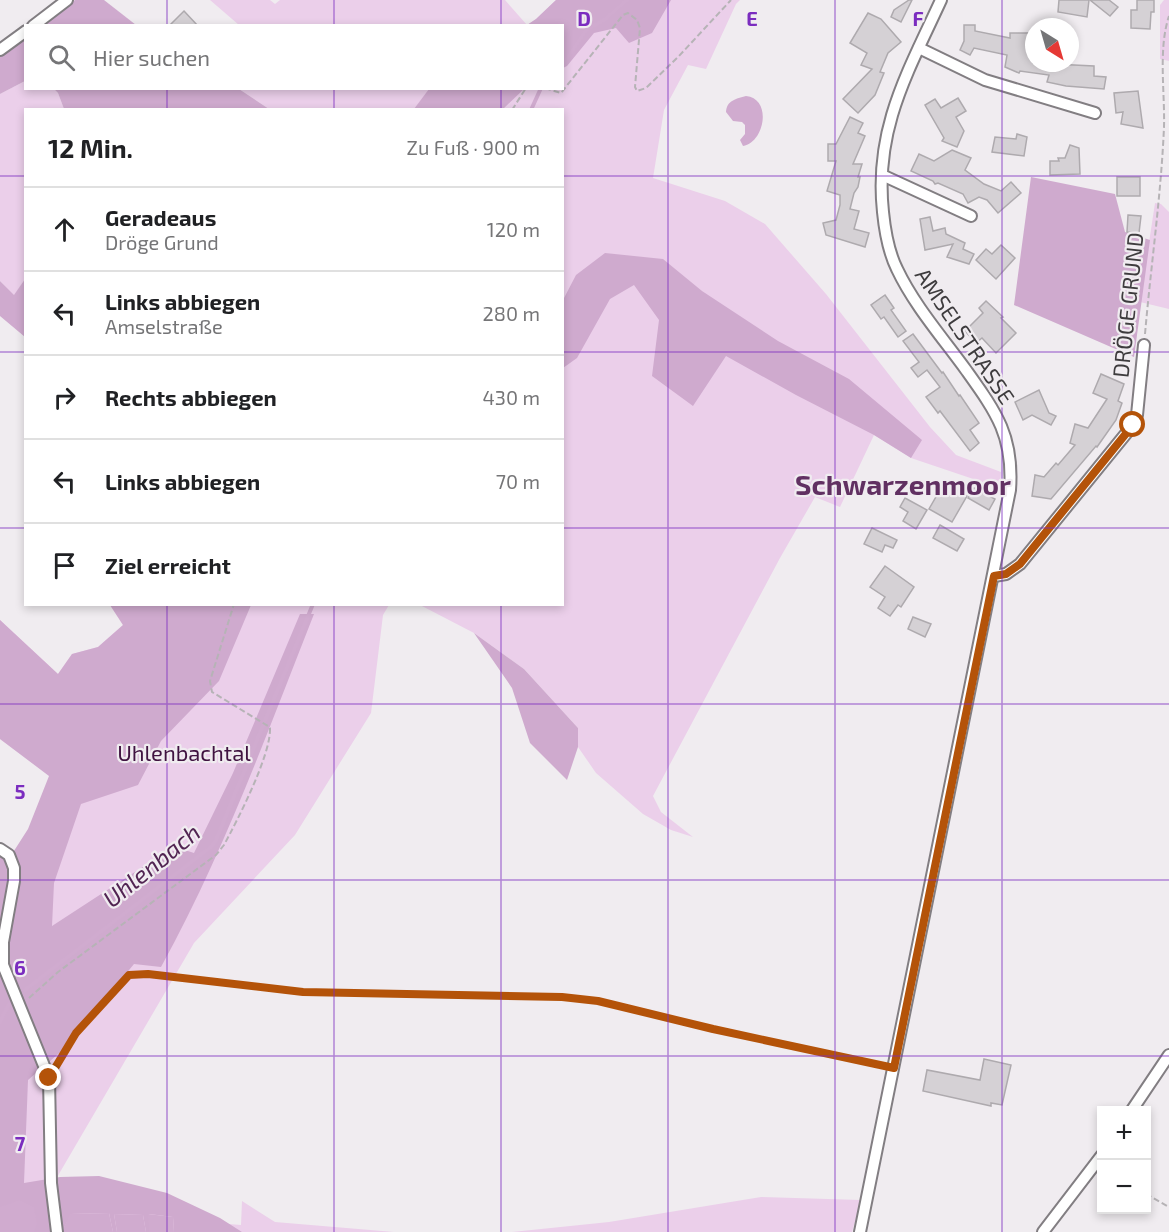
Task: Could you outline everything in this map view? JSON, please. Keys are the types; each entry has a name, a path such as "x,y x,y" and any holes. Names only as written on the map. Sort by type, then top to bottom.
{"street":[{"path":"36,24 67,0"},
{"name":"AMSELSTRASSE","path":"860,1232 994,576 1011,475 1007,441 995,411 907,288 896,268 885,234 881,197 889,119 901,85 941,0"},
{"path":"0,50 24,32"},
{"path":"919,48 985,80 1095,113"},
{"path":"882,175 971,216"},
{"name":"DRÖGE GRUND","path":"994,576 1006,574 1020,564 1133,425 1137,414 1144,345"},
{"path":"0,849 9,855 14,868 14,881 3,942 3,965 49,1078 51,1183 57,1232"},
{"path":"1135,1106 1169,1055"},
{"path":"1043,1232 1097,1160"}],"path":[{"path":"564,89 623,15 628,13 637,20 640,28 635,87 637,91 646,88 731,0"},
{"name":"DRÖGE GRUND","path":"1144,345 1163,139 1164,52 1169,16"},
{"path":"513,108 525,90"},
{"path":"550,90 561,93 563,90"},
{"path":"19,1005 58,972 216,855 224,845 262,762 270,737 268,726 212,692 210,681 233,606"},
{"path":"49,1078 76,1033 129,975 148,974 303,992 562,997 598,1001 713,1029 894,1068"},
{"path":"1151,1197 1169,1207"}],"green space":[{"path":"210,0 270,0 275,4 280,0 505,0 526,24 238,24"},
{"path":"556,0 740,0 736,4 706,69 688,65 664,110 653,178 725,201 765,224 826,294 930,427 956,455 1001,472 1000,488 911,458 874,435 840,507 815,497 653,796 661,812 693,837 671,830 643,814 596,773 578,747 578,728 524,669 474,633 422,606 564,606 564,108 268,108 240,90 564,90 564,24 528,24"},
{"path":"1164,0 1169,0 1169,61 1160,59 1160,5"},
{"path":"24,82 24,90 55,90 64,108 24,108 24,281 14,296 0,281 0,94"},
{"path":"1155,203 1161,204 1169,212 1169,309 1140,302"},
{"name":"Uhlenbachtal","path":"111,606 388,606 383,615 371,713 295,835 194,943 56,1179 217,1223 241,1225 242,1201 275,1222 394,1232 0,1232 0,871 1,873 15,864 50,776 0,739 0,620 58,674 72,654 98,647 123,625"},
{"path":"761,1197 861,1200 852,1232 512,1232 609,1222"}],"shaded area":[{"path":"75,0 104,0 135,24 46,24"},
{"path":"556,0 671,0 652,33 629,43 616,28 594,33 564,68 564,24 528,24"},
{"path":"24,40 24,82 0,94 0,57"},
{"path":"55,90 240,90 268,108 64,108"},
{"path":"428,90 523,90 504,108 415,108"},
{"path":"746,96 754,99 760,105 762,121 756,137 743,146 740,140 745,134 745,125 742,122 733,121 726,112 730,102"},
{"path":"1031,177 1115,194 1125,232 1150,240 1134,357 1014,305"},
{"path":"605,253 663,259 702,291 778,341 849,379 922,440 911,458 874,435 726,356 693,406 652,376 659,320 634,285 610,299 577,358 564,367 564,298 576,275"},
{"path":"24,280 24,336 0,316 0,281 14,295"},
{"path":"111,606 251,606 219,681 161,741 138,785 81,804 54,883 52,926 141,868 179,848 194,853 233,773 300,614 314,614 224,837 161,967 134,964 64,1049 28,1080 24,1183 60,1177 99,1176 167,1193 220,1218 242,1232 174,1232 173,1217 149,1214 149,1232 146,1232 143,1215 114,1214 117,1232 113,1232 109,1213 71,1214 62,1232 0,1232 0,853 12,854 28,829 49,776 0,739 0,620 58,674 72,654 98,647 123,625"},
{"path":"474,633 524,669 578,728 578,747 567,780 530,743 512,688"},
{"path":"20,1200 34,1207 37,1223 34,1232 0,1232 0,1207"},
{"path":"109,1213 113,1232 62,1232 70,1214"},
{"path":"114,1214 143,1215 146,1232 117,1232"},
{"path":"148,1214 173,1217 174,1232 149,1232"}],"building":[{"path":"912,0 901,22 891,17 894,10"},
{"path":"1059,0 1089,0 1087,17 1058,12"},
{"path":"1090,0 1109,0 1118,7 1110,16"},
{"path":"1137,0 1154,0 1150,29 1131,28 1131,10 1137,10"},
{"path":"184,11 196,24 171,24"},
{"path":"868,13 881,19 901,42 888,53 880,72 884,73 875,95 858,113 843,99 872,69 861,65 867,53 850,43"},
{"path":"964,25 975,25 975,31 1010,38 1010,33 1025,33 1025,72 1019,73 1005,67 1007,55 974,48 970,55 960,50 964,41"},
{"path":"1079,65 1094,66 1094,76 1106,77 1104,89 1047,82 1049,75 1027,72 1079,72"},
{"path":"1138,91 1143,128 1121,124 1123,112 1116,113 1114,93"},
{"path":"958,98 966,111 956,117 964,131 957,147 942,141 944,138 925,105 935,99 941,108"},
{"path":"850,117 863,123 858,133 865,136 853,164 862,164 858,187 850,209 859,211 854,229 869,233 865,247 826,235 823,223 836,220 840,205 840,195 827,191 836,161 828,161 828,144 836,144"},
{"path":"1017,134 1027,137 1024,156 992,152 995,137 1016,139"},
{"path":"1070,145 1079,148 1080,174 1050,175 1050,161 1065,158"},
{"path":"952,150 971,158 965,170 984,184 1001,191 1011,182 1021,193 998,213 987,200 979,197 968,203 963,194 938,183 935,184 911,171 919,154 934,161"},
{"path":"1117,177 1140,177 1140,196 1117,196"},
{"path":"1128,215 1141,216 1139,233 1127,232"},
{"path":"930,217 933,231 945,228 946,234 965,243 963,249 974,254 969,264 947,257 953,244 925,250 920,219"},
{"path":"1001,245 1015,258 996,279 976,260 986,249 992,254"},
{"path":"885,295 894,308 891,310 906,331 898,337 884,317 881,319 871,305"},
{"path":"986,301 1016,333 996,353 982,338 976,343 965,331 983,313 979,308"},
{"path":"913,334 979,423 970,430 979,443 970,451 940,411 938,413 926,397 940,387 927,370 918,377 911,368 919,362 903,341"},
{"path":"1101,374 1124,384 1118,401 1122,403 1116,420 1097,447 1051,499 1032,496 1035,475 1044,477 1056,463 1058,465 1075,445 1070,443 1075,424 1088,428 1107,399 1093,393"},
{"path":"1039,390 1049,413 1056,416 1051,425 1032,415 1023,420 1015,402"},
{"path":"944,483 967,496 952,522 929,509"},
{"path":"974,488 995,499 989,510 968,498"},
{"path":"905,498 927,510 916,529 903,521 908,512 900,507"},
{"path":"940,525 964,539 957,551 933,538"},
{"path":"872,528 897,540 893,548 885,545 882,552 864,544"},
{"path":"885,566 914,587 901,607 898,605 890,616 878,608 885,597 870,587"},
{"path":"913,617 931,624 925,637 908,629"},
{"path":"984,1059 1011,1065 1002,1105 991,1103 991,1106 923,1091 927,1070 980,1080"}],"waterway":[{"name":"Uhlenbach","path":"564,63 586,30 604,20 627,0"},
{"name":"Uhlenbach","path":"532,108 540,90"},
{"name":"Uhlenbach","path":"25,990 212,846 312,606"},
{"name":"Uhlenbach","path":"0,1022 9,1004"}],"district":[{"name":"Schwarzenmoor","path":"903,485"}],"route":[{"path":"49,1078 76,1033 129,975 148,974 303,992 562,997 598,1001 713,1029 894,1068 994,576 1006,574 1020,564 1133,425"}]}
